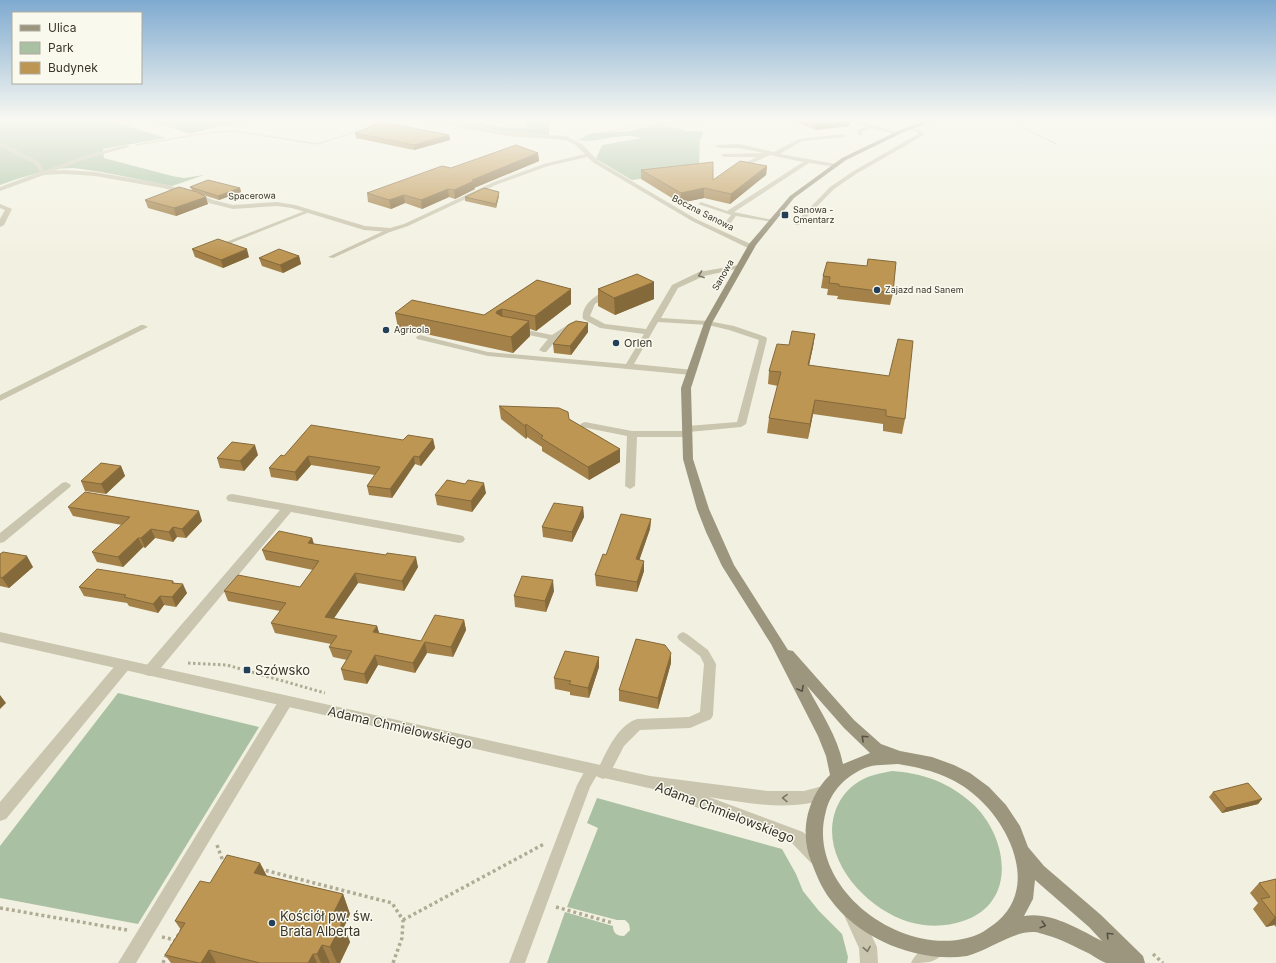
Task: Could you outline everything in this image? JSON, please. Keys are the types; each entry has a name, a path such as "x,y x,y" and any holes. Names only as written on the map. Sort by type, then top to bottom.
{"main road":[{"name":"Sanowa","path":"777,642 728,566 703,509 688,459 686,388 708,323 751,246 792,197 835,166"},
{"path":"777,642 850,724 876,749 898,757 935,764 964,778 990,798 1010,823 1023,852 1038,872 1095,921 1136,963"},
{"path":"777,642 825,734 834,756 838,776"},
{"path":"898,757 863,762 838,776 823,793 814,820 814,839 817,857 826,878 851,911 877,931 902,943 936,950 949,951 981,944 1006,929 1034,923 1064,931 1126,963"},
{"path":"1006,929 1022,906 1026,892 1027,877 1023,852"}],"street":[{"name":"Spacerowa","path":"0,189 44,173 64,172 95,174 164,186 202,197 211,202 233,207 277,204 293,206 364,228 390,230 496,183 546,165"},
{"name":"Boczna Sanowa","path":"601,165 694,220 751,246"},
{"path":"0,206 9,209 0,225"},
{"path":"232,498 459,539"},
{"path":"150,671 288,508"},
{"name":"Adama Chmielowskiego","path":"0,637 650,783 768,798 804,798 823,793"},
{"path":"0,814 124,665"},
{"name":"Adama Chmielowskiego","path":"650,783 797,838 817,857"},
{"path":"851,911 868,947 869,963"},
{"path":"920,963 936,950"}],"lane":[{"path":"38,165 44,173 65,165"},
{"path":"740,167 744,165"},
{"path":"727,224 731,214 802,165"},
{"path":"829,165 835,166"},
{"path":"797,224 832,188 868,165"},
{"path":"700,204 731,214 771,221"},
{"path":"224,244 309,211"},
{"name":"Spacerowa","path":"331,257 390,230"},
{"path":"628,366 675,287 702,274 739,267"},
{"path":"606,294 595,300 587,308 586,317 603,326 649,332"},
{"path":"543,350 554,338 575,324 590,319"},
{"path":"585,425 632,434 687,431 740,424 763,339 731,328 708,323 656,320"},
{"path":"0,398 144,328"},
{"path":"510,329 554,338"},
{"path":"420,337 488,354 691,372"},
{"path":"630,486 632,434"},
{"path":"0,539 66,485"},
{"path":"517,963 584,785 597,772 619,742 637,725 690,722 706,715 710,664 704,653 684,637"},
{"path":"126,963 286,701"}],"path":[{"path":"402,920 551,841 564,838"},
{"path":"222,867 231,865"},
{"path":"257,868 392,903 402,920 402,938 393,963"},
{"path":"540,903 613,923"},
{"path":"0,908 145,933 171,939"},
{"path":"163,963 185,922"}],"green space":[{"path":"0,165 130,165 184,178 204,175 172,186 74,168 52,169 0,185"},
{"path":"606,165 699,165 699,168 693,172 632,180"},
{"path":"118,693 259,727 138,924 0,898 0,846"},
{"path":"892,771 923,776 950,787 967,799 981,812 991,828 999,846 1002,864 1000,882 994,898 981,912 963,921 943,925 923,925 909,922 891,915 874,904 859,890 846,874 837,856 832,837 833,818 841,799 851,787 869,776"},
{"path":"597,798 782,849 796,874 803,891 819,911 842,934 848,957 847,963 547,963 565,912 613,926 616,934 619,935 624,936 630,930 629,924 625,920 617,920 567,907 598,828 587,823"}],"building":[{"path":"460,165 509,165 472,180 474,181 454,190 448,189 421,200 404,195 389,200 367,193 442,166 451,168"},
{"path":"687,165 713,165 713,180 734,165 767,166 731,194 704,188 681,193 641,170"},
{"path":"208,180 240,188 218,196 190,187"},
{"path":"179,187 197,192 206,197 174,208 145,200"},
{"path":"484,188 499,192 496,204 465,197"},
{"path":"218,239 247,249 221,260 192,249"},
{"path":"279,249 299,256 280,265 259,258"},
{"path":"868,259 896,262 893,293 839,286 839,284 829,283 830,277 823,276 827,262 867,266"},
{"path":"637,274 654,282 614,298 598,289"},
{"path":"537,280 571,289 535,316 502,309 497,311 496,313 501,316 529,321 511,337 395,313 412,300 484,315"},
{"path":"576,321 588,323 570,346 553,344 568,325"},
{"path":"792,331 815,334 808,365 889,376 898,339 913,341 905,419 886,416 886,410 815,400 810,424 769,418 781,372 769,371 777,344 789,345"},
{"path":"499,406 559,408 568,412 569,419 620,449 588,467 541,438 543,436 526,424 525,426"},
{"path":"311,425 403,440 408,435 433,439 419,457 414,456 390,489 367,486 380,467 308,456 295,472 269,468 281,455 284,456"},
{"path":"232,442 255,445 240,461 217,458"},
{"path":"101,463 121,466 101,484 81,481"},
{"path":"447,480 465,484 468,480 484,483 471,501 435,495"},
{"path":"85,492 199,511 182,529 173,527 169,532 151,529 141,538 138,538 118,557 92,552 130,517 68,507"},
{"path":"554,503 583,507 572,532 542,527"},
{"path":"621,514 651,519 636,559 644,561 637,582 595,575 603,554 606,555"},
{"path":"279,531 312,538 308,543 386,555 387,553 416,557 402,581 355,573 325,617 377,626 373,632 421,641 435,615 464,620 451,647 425,642 413,663 375,655 364,674 341,669 352,651 329,647 337,636 271,623 286,603 224,591 238,575 300,587 319,561 262,550"},
{"path":"3,552 27,556 2,578 0,577 0,554"},
{"path":"97,569 173,581 172,583 183,584 172,597 160,596 153,604 124,597 126,595 79,587"},
{"path":"522,576 553,580 545,601 514,596"},
{"path":"636,639 665,645 671,653 658,698 619,690"},
{"path":"565,651 599,657 588,688 569,684 571,681 554,678"},
{"path":"1248,783 1262,799 1226,808 1213,792"},
{"name":"Kościół pw. św. Brata Alberta","path":"227,855 260,863 254,873 343,894 334,912 338,912 334,921 342,923 330,947 322,945 317,954 313,954 308,963 260,963 209,950 201,963 165,955 185,923 175,921 200,881 210,883"},
{"path":"1276,879 1275,917 1261,899 1270,897 1259,883"}],"place":[{"name":"Sanowa - Cmentarz","path":"785,215"},
{"name":"Zajazd nad Sanem","path":"877,290"},
{"name":"Agricola","path":"386,330"},
{"name":"Orlen","path":"616,343"},
{"name":"Szówsko","path":"247,670"},
{"name":"Kościół pw. św. Brata Alberta","path":"272,923"}]}
